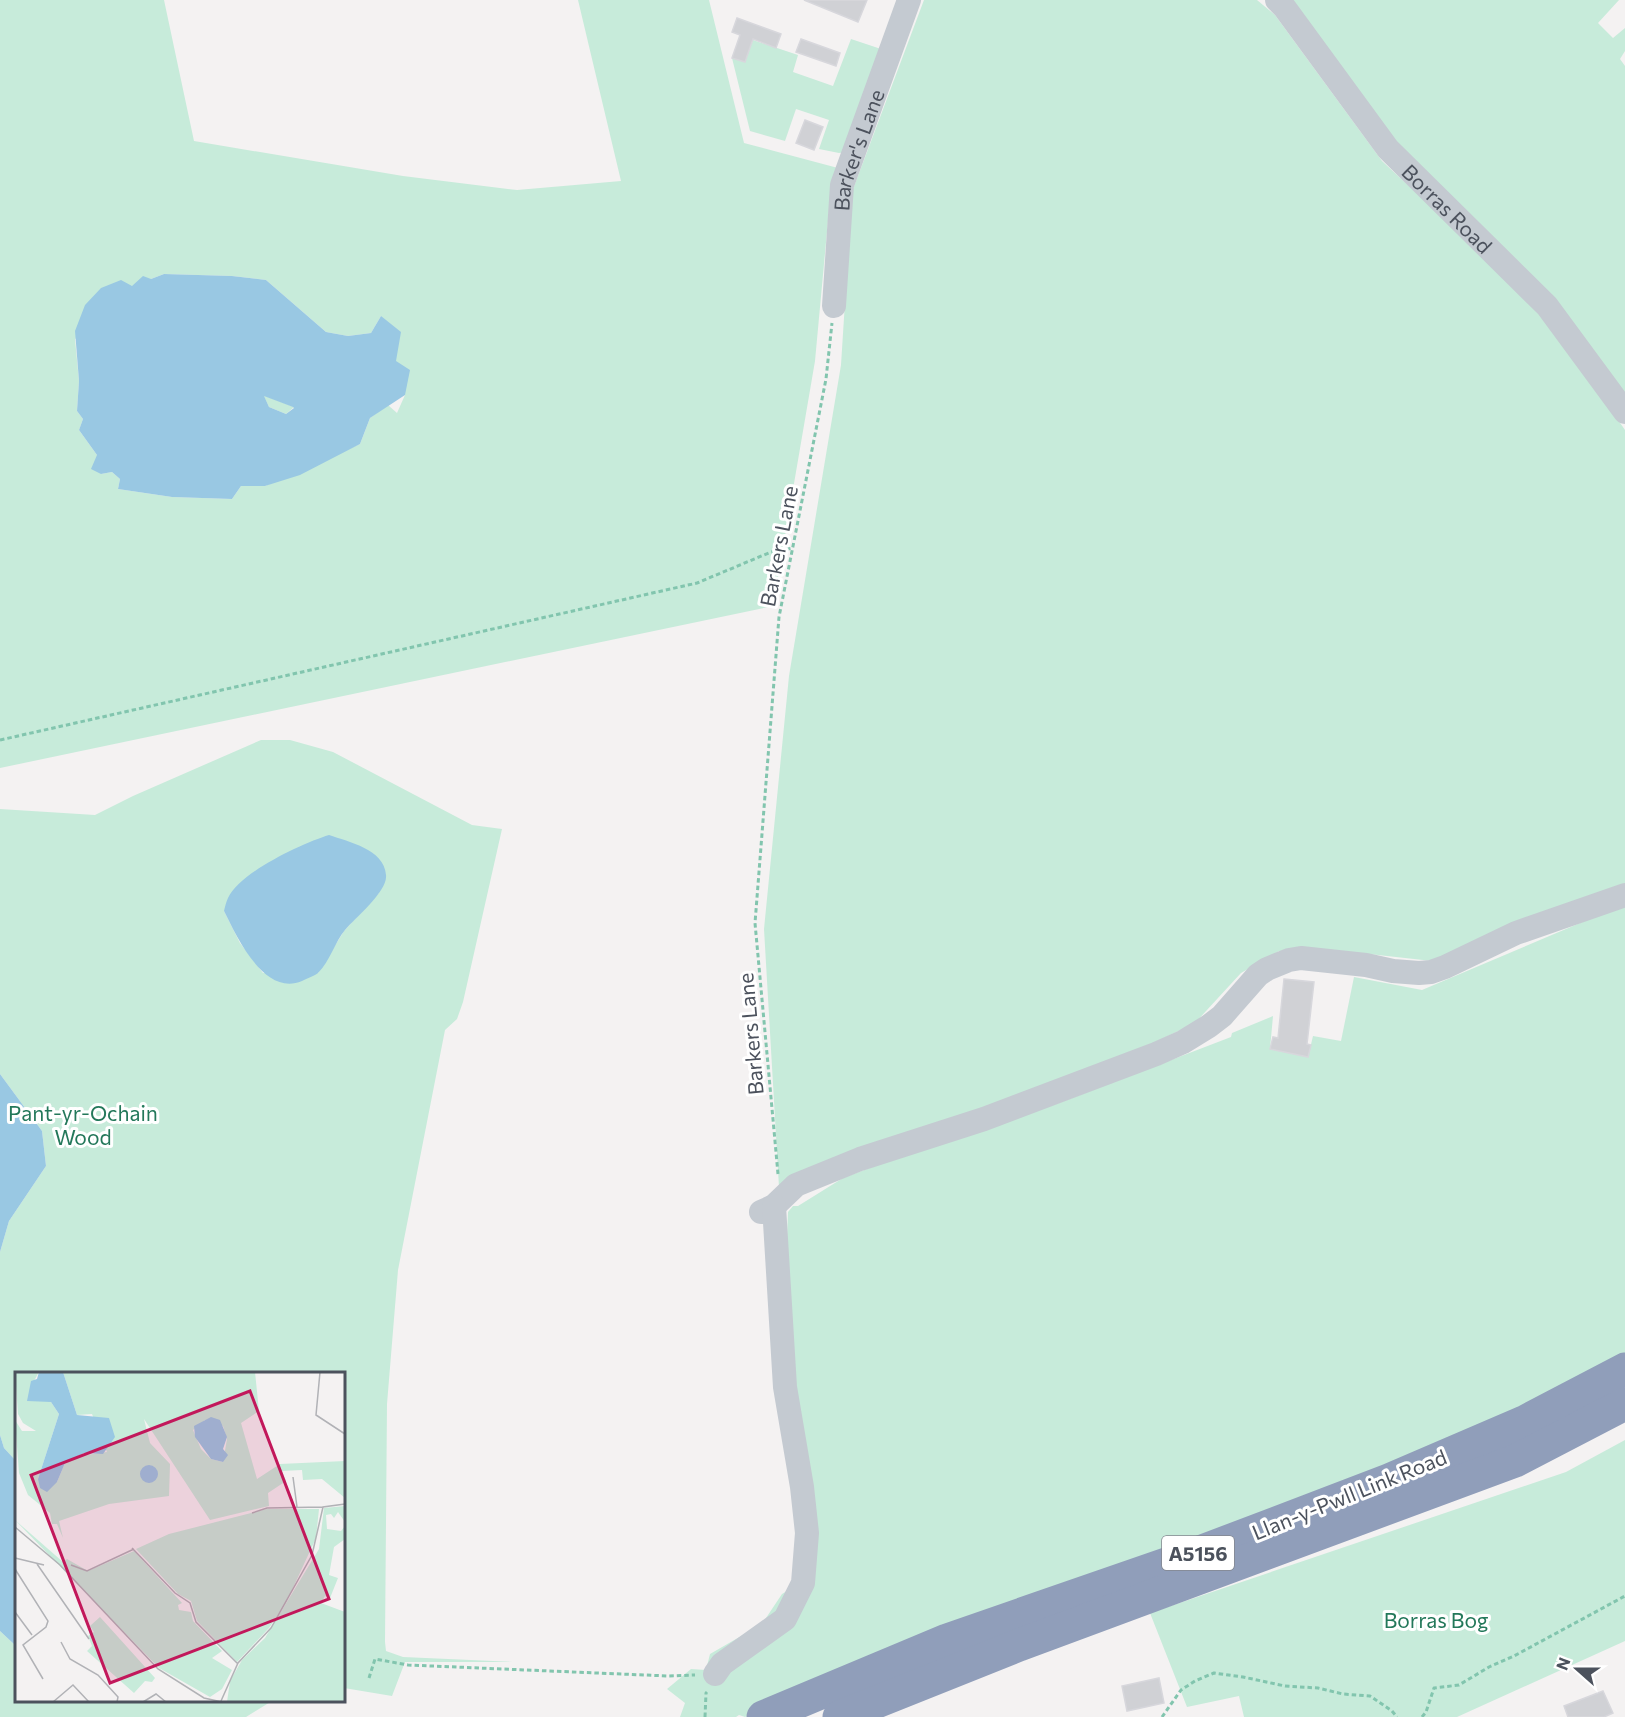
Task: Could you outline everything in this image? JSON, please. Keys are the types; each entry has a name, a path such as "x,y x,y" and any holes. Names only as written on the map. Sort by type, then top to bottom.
{"highway":[{"name":"Llan-y-Pwll Link Road","path":"763,1717 947,1640 1192,1555 1389,1480 1524,1422 1625,1369"},
{"name":"Llan-y-Pwll Link Road","path":"839,1717 1019,1645 1515,1461 1625,1404"}],"street":[{"name":"Barker's Lane","path":"834,306 842,185 909,0"},
{"name":"Borras Road","path":"1277,0 1388,149 1547,306 1625,412"},
{"path":"715,1681 722,1664 785,1619 803,1582 807,1533 802,1487 785,1387 772,1206 796,1185 860,1159 984,1119 1183,1042 1222,1016 1258,975 1289,960 1301,958 1366,965 1419,974 1431,972 1446,968 1516,933 1625,895"}],"path":[{"name":"Barkers Lane","path":"772,1206 755,923 779,617 826,379 834,306"},
{"path":"0,740 697,583 771,552 793,548"},
{"path":"1422,1717 1434,1688 1459,1685 1625,1596"},
{"path":"369,1678 375,1659 408,1665 668,1676 715,1681"},
{"path":"1162,1717 1181,1690 1214,1673 1285,1686 1370,1696 1392,1711 1396,1717"},
{"path":"705,1717 706,1693 715,1681"}],"green space":[{"path":"0,0 164,0 194,141 403,176 517,190 621,181 578,0 709,0 744,143 838,168 829,210 815,361 773,606 0,768","holes":["164,274 232,276 266,280 326,332 348,336 371,333 381,316 405,395 397,413 388,405 370,418 360,444 265,486 241,486 232,499 172,497 118,489 120,479 112,472 101,474 97,455 79,430 83,419 77,411 79,381 75,339 151,279"]},
{"path":"924,0 1257,0 1275,15 1382,161 1540,308 1625,430 1625,887 1432,961 1333,950 1279,951 1241,973 1195,1023 1120,1059 779,1187 764,929 789,676 841,365 852,192"},
{"path":"1292,0 1619,0 1598,23 1613,38 1625,28 1625,51 1620,59 1625,66 1625,395 1390,135"},
{"path":"851,39 881,49 848,152 839,153 819,149 829,120 796,109 785,141 750,131 732,58 745,62 753,40 798,55 793,72 833,86"},
{"path":"263,395 294,407 286,414 269,407"},
{"name":"Pant-yr-Ochain Wood","path":"261,740 290,740 333,752 472,825 502,829 463,1002 457,1019 445,1030 398,1270 387,1404 385,1642 386,1651 403,1657 513,1662 405,1662 392,1696 345,1688 345,1372 15,1372 15,1460 4,1448 0,1435 0,1252 9,1221 46,1166 42,1131 0,1074 0,809 95,815","holes":["379,893 344,931 318,973 263,973 240,943 224,911"]},
{"path":"1625,904 1625,1357 1483,1433 804,1691 745,1717 739,1715 736,1717 680,1717 685,1703 667,1689 691,1669 706,1670 710,1654 762,1624 782,1594 805,1580 787,1237 788,1212 793,1206 798,1206 843,1178 1059,1103 1231,1037 1232,1033 1273,1016 1270,1049 1308,1057 1313,1036 1341,1041 1354,977 1422,990"},
{"name":"Borras Bog","path":"1625,1440 1625,1641 1457,1717 1244,1717 1239,1696 1187,1707 1150,1613 1566,1472"},
{"path":"0,1631 15,1645 15,1702 270,1702 246,1717 0,1717"}],"water":[{"path":"164,274 232,276 266,280 326,332 348,336 371,333 381,316 401,332 396,361 410,370 405,395 370,418 360,444 300,475 265,486 241,486 232,499 172,497 118,489 120,479 112,472 101,474 91,469 97,455 79,430 83,419 77,411 79,381 75,331 85,305 101,288 121,280 132,286 143,276 151,279","holes":["264,396 293,407 286,414 269,407"]},
{"path":"329,835 372,853 384,866 385,881 377,896 341,935 318,973 302,981 288,984 264,973 254,962 244,949 224,911 228,898 245,878 273,860"},
{"path":"0,1074 42,1131 46,1166 9,1221 0,1252"},
{"path":"0,1435 4,1448 15,1460 15,1645 0,1631"}],"building":[{"path":"804,0 867,0 858,22"},
{"path":"737,18 781,34 776,48 753,39 745,62 732,58 740,35 732,32"},
{"path":"801,39 840,53 836,66 796,52"},
{"path":"805,120 823,127 814,150 796,143"},
{"path":"1284,979 1314,982 1307,1044 1311,1045 1308,1057 1270,1049 1273,1037 1278,1038"},
{"path":"1159,1678 1164,1703 1127,1711 1122,1686"},
{"path":"1603,1691 1613,1713 1604,1717 1568,1717 1564,1706"}]}
